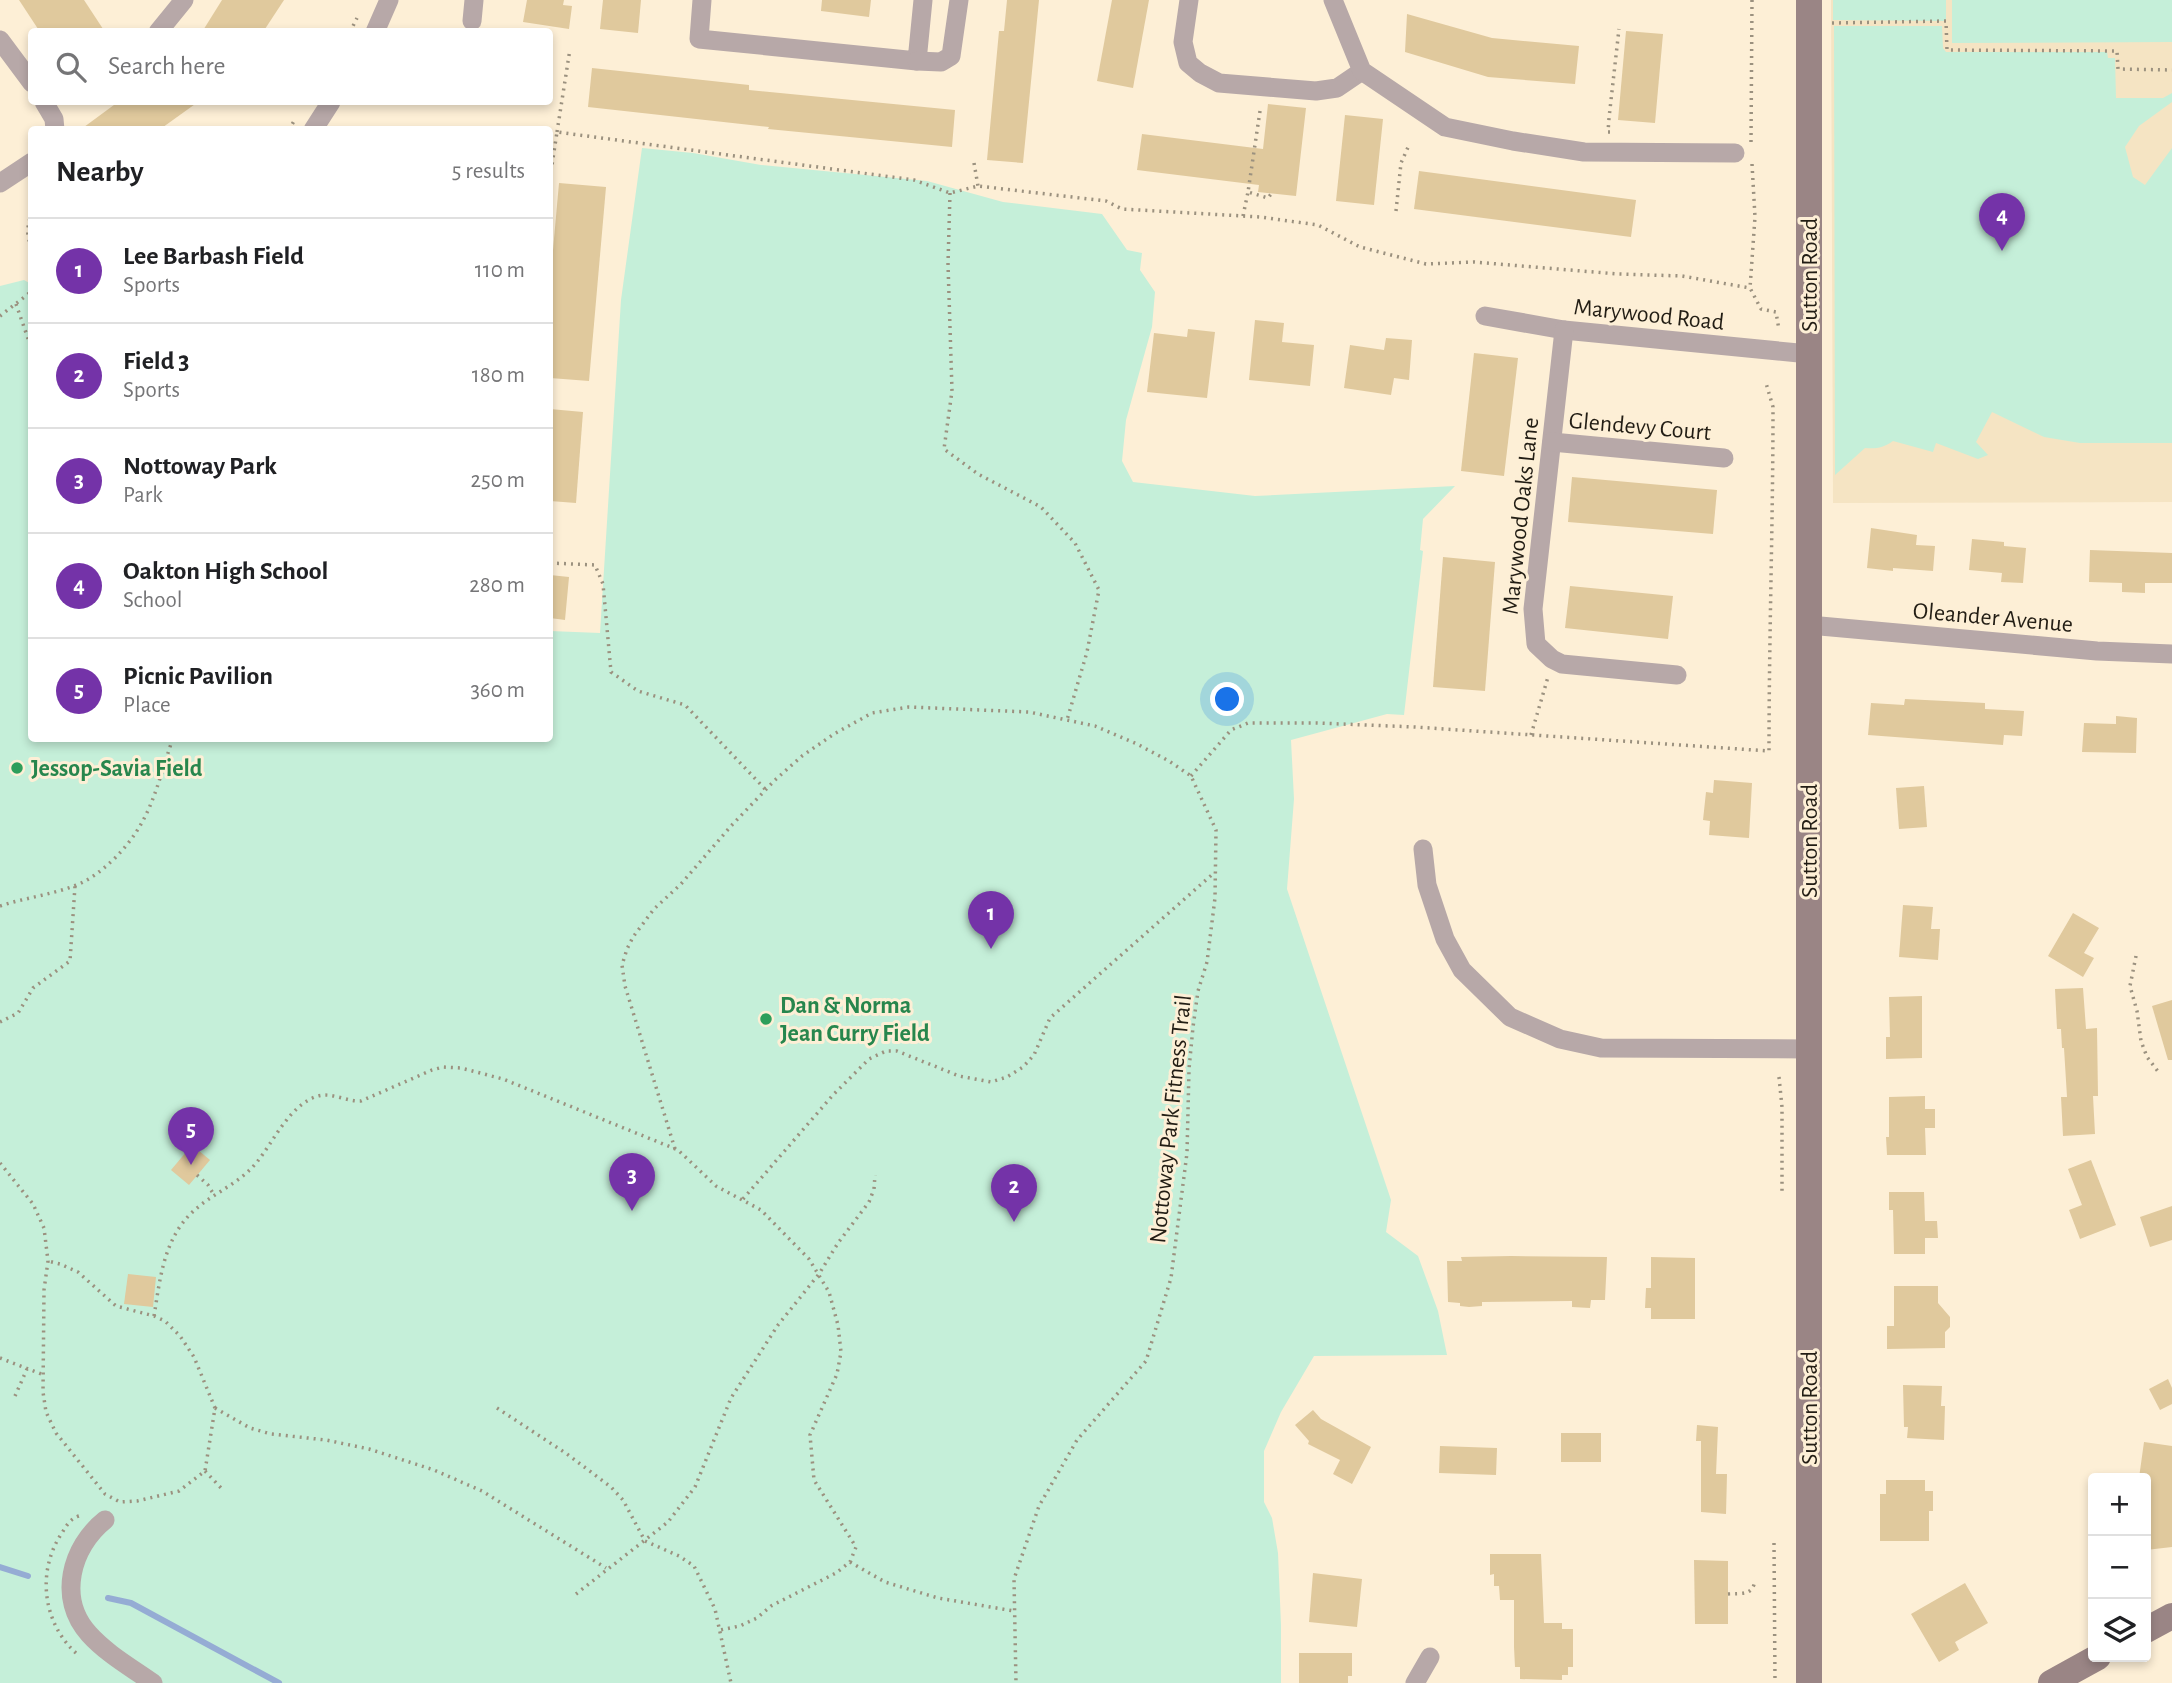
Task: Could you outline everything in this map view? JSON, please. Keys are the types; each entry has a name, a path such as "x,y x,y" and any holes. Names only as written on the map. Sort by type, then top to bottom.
{"street":[{"path":"161,28 184,0"},
{"path":"377,28 389,0"},
{"path":"472,21 474,0"},
{"path":"702,0 699,39 941,62 950,56 959,0"},
{"path":"917,61 923,0"},
{"path":"1189,0 1183,42 1188,63 1200,74 1219,83 1316,91 1337,88 1362,71"},
{"path":"1333,0 1362,71 1445,127 1584,152 1746,154"},
{"name":"Sutton Road","path":"1809,0 1809,1683"},
{"path":"0,40 28,78"},
{"path":"50,105 55,126"},
{"path":"316,126 329,105"},
{"path":"0,183 28,165"},
{"name":"Marywood Road","path":"1485,316 1564,330 1809,354"},
{"name":"Marywood Oaks Lane","path":"1564,330 1533,609 1536,644 1544,653 1562,664 1677,675"},
{"name":"Glendevy Court","path":"1552,442 1724,458"},
{"name":"Oleander Avenue","path":"1809,625 2097,651 2172,654"},
{"path":"1423,849 1430,897 1445,939 1462,970 1510,1017 1560,1039 1601,1048 1809,1049"},
{"path":"105,1520 84,1542 72,1570 71,1595 75,1611 84,1628 104,1648 153,1683"},
{"path":"2151,1627 2172,1616"},
{"path":"1415,1683 1430,1657"},
{"path":"2051,1683 2089,1662"}],"path":[{"path":"1752,0 1746,154 1755,217 1750,288 1761,309 1776,312 1780,336"},
{"path":"1831,23 1946,21 1947,50 2117,51 2118,69 2170,70 2172,76"},
{"path":"1619,29 1608,132 1619,132"},
{"path":"553,158 570,49"},
{"path":"1243,216 1260,111"},
{"path":"557,132 914,180 950,193 978,186 1106,201 1122,209 1243,216 1318,225 1360,247 1426,264 1474,262 1618,274 1682,276 1750,288"},
{"path":"1396,211 1401,163 1409,145"},
{"path":"974,163 978,186"},
{"path":"1248,192 1268,198 1271,194"},
{"path":"950,193 948,264 952,391 944,449 978,474 1041,507 1075,543 1099,590 1087,652 1067,720"},
{"path":"0,316 28,295"},
{"path":"16,304 28,338"},
{"path":"675,1149 625,986 622,965 633,937 654,909 681,884 766,790 802,756 872,713 909,707 1029,712 1095,726 1137,744 1191,776 1231,730 1248,723 1317,723 1769,751 1773,407 1766,383"},
{"path":"553,563 595,565 603,584 611,672 638,691 685,705 766,790"},
{"path":"1531,735 1548,674"},
{"path":"0,906 75,886 97,875 131,842 141,827 172,742"},
{"name":"Nottoway Park Fitness Trail","path":"1016,1683 1014,1579 1039,1506 1077,1440 1146,1361 1171,1278 1187,1153 1193,1027 1212,931 1215,872 1216,830 1191,776"},
{"path":"743,1199 833,1094 869,1059 886,1051 897,1051 959,1076 991,1082 1007,1077 1023,1067 1034,1055 1050,1018 1215,872"},
{"path":"0,1022 18,1013 33,988 70,961 75,886"},
{"path":"2136,956 2130,986 2141,1041 2147,1057 2160,1074"},
{"path":"154,1316 162,1269 179,1228 200,1203 242,1178 296,1110 318,1096 331,1096 349,1102 361,1101 432,1070 443,1067 461,1068 503,1079 675,1149 716,1186 761,1210 809,1259 829,1292 838,1325 841,1352 837,1374 810,1435 810,1455 814,1480 856,1547 850,1562 836,1573 771,1606 757,1618 740,1626 720,1630"},
{"path":"1779,1077 1782,1107 1782,1194"},
{"path":"0,1163 33,1204 44,1228 48,1261 44,1290 43,1392 46,1412 56,1433 105,1494 120,1502 137,1501 179,1491 205,1471 215,1408 194,1357 180,1336 165,1321 116,1306 78,1272 48,1261"},
{"path":"197,1175 214,1195"},
{"path":"576,1594 668,1522 695,1487 731,1398 778,1325 820,1274 838,1243 869,1202 875,1175"},
{"path":"0,1358 44,1375"},
{"path":"15,1396 27,1368"},
{"path":"215,1408 250,1428 271,1434 326,1440 369,1449 434,1470 482,1491 606,1569"},
{"path":"497,1408 611,1487 622,1500 645,1541 694,1566 715,1609 731,1683"},
{"path":"205,1471 223,1490"},
{"path":"1774,1543 1775,1683"},
{"path":"850,1562 885,1582 938,1598 1014,1611"},
{"path":"1728,1594 1749,1593 1754,1588 1755,1580"}],"shaded area":[{"path":"1831,0 2172,0 2172,502 1833,503"}],"green space":[{"path":"1833,0 1946,0 1946,21 1833,20"},
{"path":"1952,0 2172,0 2172,42 1952,43"},
{"path":"1834,26 1942,26 1943,48 1946,52 2107,52 2108,58 2115,58 2116,98 2163,98 2172,93 2172,102 2139,126 2125,147 2133,177 2145,185 2172,148 2172,443 2080,443 2044,437 1992,412 1976,442 1988,455 1978,459 1936,443 1933,452 1893,441 1879,448 1865,448 1835,475"},
{"path":"642,148 693,153 761,165 927,181 1003,202 1102,214 1127,250 1142,253 1140,270 1155,292 1152,327 1126,420 1122,461 1133,482 1255,496 1455,486 1423,519 1420,550 1423,551 1404,715 1387,714 1291,740 1294,799 1287,889 1391,1200 1386,1232 1418,1256 1438,1311 1447,1355 1314,1356 1281,1412 1264,1451 1264,1502 1272,1518 1278,1553 1281,1683 0,1683 0,286 24,280 28,282 28,742 553,742 553,631 600,633 621,300"}],"building":[{"path":"19,0 84,0 102,28 37,28"},
{"path":"222,0 284,0 266,28 204,28"},
{"path":"527,0 564,0 563,5 572,6 569,29 523,22"},
{"path":"603,0 641,0 638,33 600,29"},
{"path":"822,0 871,0 869,17 821,11"},
{"path":"1007,0 1039,0 1023,163 987,160 999,31 1004,31"},
{"path":"1112,0 1149,0 1133,88 1097,81"},
{"path":"1407,14 1492,38 1579,46 1575,84 1488,77 1405,52"},
{"path":"1626,31 1663,34 1655,123 1618,120"},
{"path":"592,68 749,85 749,90 955,110 952,147 768,129 769,127 588,107"},
{"path":"1268,104 1306,108 1296,196 1258,192 1259,185 1137,170 1142,134 1263,149"},
{"path":"114,105 194,105 165,126 85,126"},
{"path":"1345,115 1383,119 1374,205 1336,201"},
{"path":"1419,171 1636,200 1631,237 1414,209"},
{"path":"559,183 606,187 589,381 553,378 553,250"},
{"path":"1255,320 1284,323 1282,342 1314,345 1310,386 1249,380"},
{"path":"1188,329 1215,332 1207,398 1147,392 1154,333 1187,337"},
{"path":"1386,338 1412,340 1409,380 1394,378 1391,395 1344,388 1350,345 1384,350"},
{"path":"1474,353 1518,358 1504,476 1461,471"},
{"path":"553,409 583,412 576,503 553,501"},
{"path":"1572,477 1717,490 1713,534 1568,522"},
{"path":"1871,528 1917,535 1916,545 1935,546 1933,571 1867,568"},
{"path":"1972,539 2004,542 2004,546 2026,548 2023,583 2001,582 2002,573 1969,570"},
{"path":"2090,550 2172,553 2172,583 2145,583 2145,593 2122,592 2122,583 2089,582"},
{"path":"1443,557 1495,562 1485,691 1433,687"},
{"path":"553,575 569,577 565,620 553,618"},
{"path":"1570,586 1673,596 1668,639 1565,628"},
{"path":"1905,699 1985,703 1985,709 2024,711 2022,736 2004,735 2003,745 1868,735 1871,703 1904,705"},
{"path":"2116,716 2137,718 2136,753 2082,752 2084,723 2116,724"},
{"path":"1714,780 1752,783 1749,838 1709,835 1710,821 1703,820 1706,792 1713,793"},
{"path":"1924,786 1927,827 1899,829 1896,788"},
{"path":"1903,905 1933,907 1931,929 1940,929 1938,960 1899,957"},
{"path":"2073,913 2099,928 2084,953 2094,958 2083,977 2048,956"},
{"path":"2083,988 2086,1029 2097,1028 2098,1096 2093,1096 2095,1134 2063,1136 2061,1097 2067,1097 2064,1048 2061,1029 2057,1029 2055,989"},
{"path":"1922,996 1922,1058 1886,1059 1886,1037 1890,1037 1889,997"},
{"path":"2172,1000 2172,1060 2168,1060 2152,1006"},
{"path":"1925,1096 1925,1109 1935,1109 1935,1128 1925,1128 1926,1155 1887,1155 1889,1097"},
{"path":"192,1145 210,1160 189,1185 171,1170"},
{"path":"2091,1160 2116,1225 2080,1239 2069,1210 2082,1205 2068,1169"},
{"path":"1889,1192 1924,1192 1925,1221 1937,1221 1938,1238 1925,1238 1925,1254 1894,1254 1893,1210 1889,1210"},
{"path":"2172,1206 2172,1240 2150,1247 2140,1217"},
{"path":"1461,1257 1607,1257 1605,1300 1591,1300 1590,1308 1572,1307 1572,1301 1482,1302 1482,1306 1469,1307 1448,1302 1447,1261 1462,1261"},
{"path":"1651,1257 1695,1258 1695,1319 1651,1319 1651,1308 1645,1308 1646,1288 1651,1288"},
{"path":"128,1274 156,1277 153,1307 124,1304"},
{"path":"1894,1286 1938,1286 1938,1303 1950,1317 1950,1327 1945,1332 1945,1348 1887,1349 1887,1326 1894,1326"},
{"path":"2168,1379 2172,1388 2172,1404 2160,1410 2149,1389"},
{"path":"1903,1385 1942,1386 1941,1406 1945,1406 1944,1440 1907,1438 1908,1427 1904,1427"},
{"path":"1313,1410 1321,1419 1371,1447 1352,1484 1333,1474 1340,1460 1308,1444 1309,1441 1295,1425"},
{"path":"1697,1425 1718,1427 1716,1474 1727,1474 1726,1514 1701,1512 1701,1441 1696,1441"},
{"path":"1561,1433 1601,1433 1601,1462 1561,1462"},
{"path":"2144,1442 2172,1446 2172,1547 2151,1549 2151,1473 2140,1473"},
{"path":"1440,1446 1497,1448 1496,1475 1439,1473"},
{"path":"1886,1480 1925,1480 1925,1491 1933,1491 1933,1511 1929,1511 1929,1541 1880,1541 1880,1494 1886,1494"},
{"path":"1490,1554 1541,1554 1544,1623 1562,1623 1562,1629 1573,1629 1573,1667 1568,1667 1568,1675 1562,1675 1562,1680 1520,1679 1520,1667 1515,1667 1514,1600 1500,1600 1499,1586 1494,1586 1494,1574 1490,1575"},
{"path":"1694,1560 1728,1561 1728,1624 1695,1624"},
{"path":"1313,1573 1362,1579 1357,1627 1309,1622"},
{"path":"1965,1583 1988,1623 1955,1642 1959,1650 1939,1662 1911,1614"},
{"path":"1299,1653 1352,1653 1352,1676 1348,1676 1348,1683 1299,1683"}],"waterway":[{"path":"0,1567 28,1576"},
{"path":"108,1598 131,1603 279,1683"}],"place":[{"name":"Oakton High School","path":"2002,251"},
{"name":"Jessop-Savia Field","path":"17,768"},
{"name":"Lee Barbash Field","path":"991,949"},
{"name":"Dan & Norma Jean Curry Field","path":"766,1019"},
{"name":"Picnic Pavilion","path":"191,1165"},
{"name":"Nottoway Park","path":"632,1211"},
{"name":"Field 3","path":"1014,1222"}]}
